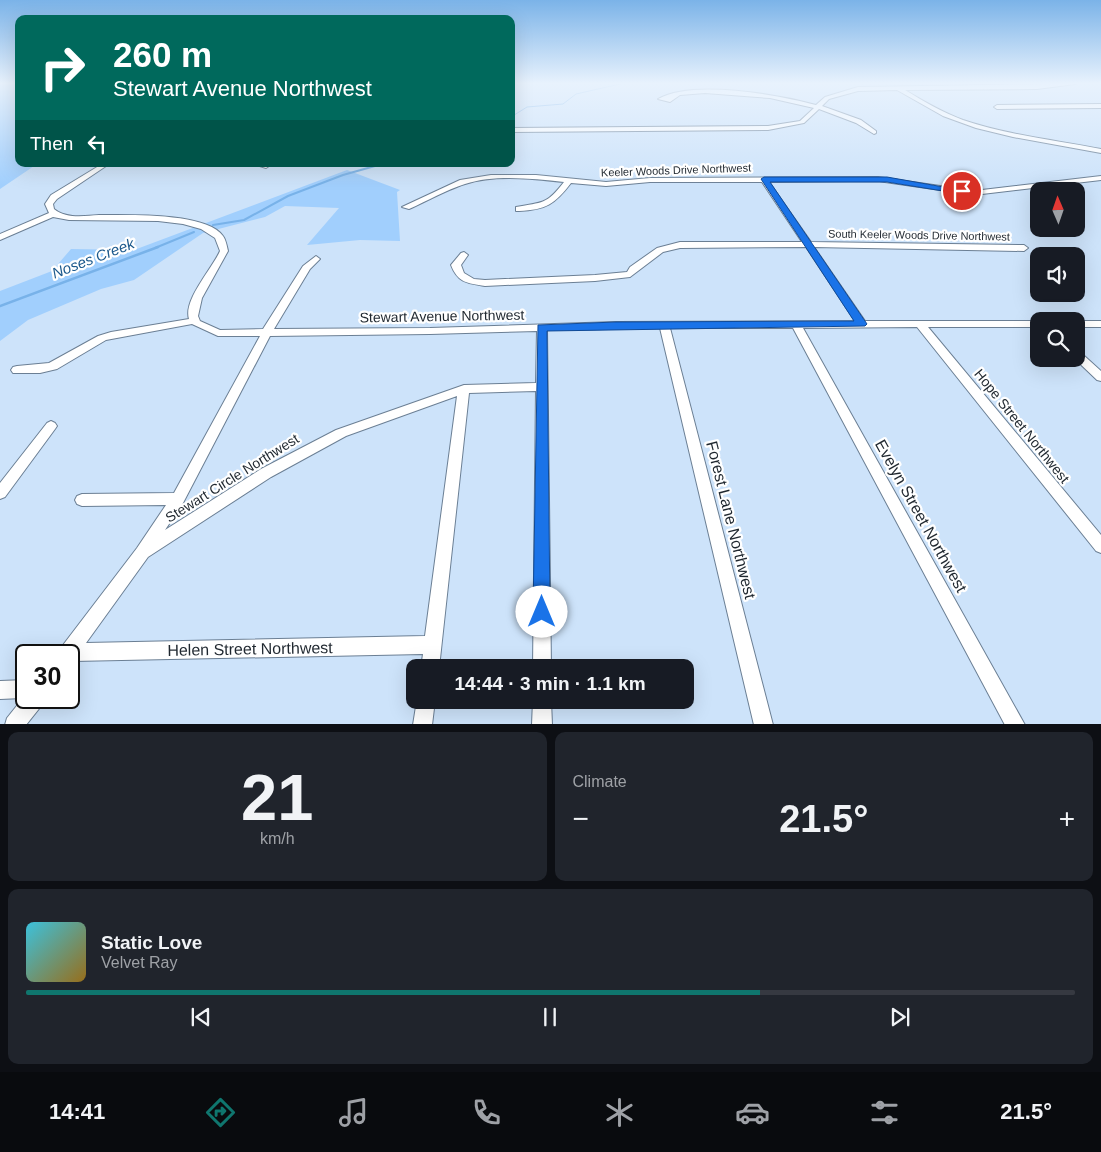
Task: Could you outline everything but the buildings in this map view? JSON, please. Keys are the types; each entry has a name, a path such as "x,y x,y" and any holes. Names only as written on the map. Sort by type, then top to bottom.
{"street":[{"path":"515,130 768,128 802,122 807,118"},
{"path":"851,118 860,121 874,132"},
{"path":"956,118 972,124 1014,135 1101,151"},
{"path":"54,214 49,207 52,199 101,167"},
{"name":"Keeler Woods Drive Northwest","path":"406,207 462,182 477,179 536,177 606,184 650,180 878,179 982,192 1101,178"},
{"path":"764,179 862,324"},
{"path":"518,208 537,208 549,203 569,181"},
{"path":"0,237 54,214 73,218 156,218 196,225 215,233 223,242 224,251 193,305 194,321 115,334 102,338 53,366 40,370 17,370"},
{"name":"South Keeler Woods Drive Northwest","path":"464,255 456,265 460,275 472,281 486,282 595,278 630,274 632,269 660,250 680,245 808,244 1024,248"},
{"path":"74,644 142,553 178,499 266,333 306,268 316,260"},
{"name":"Stewart Avenue Northwest","path":"194,321 206,329 218,333 664,325 1030,324"},
{"name":"Evelyn Street Northwest","path":"796,324 1016,724"},
{"name":"Hope Street Northwest","path":"920,324 1101,546"},
{"path":"1085,324 1101,324"},
{"name":"Forest Lane Northwest","path":"664,325 764,724"},
{"path":"542,328 542,659"},
{"path":"1085,362 1101,377"},
{"name":"Stewart Circle Northwest","path":"142,553 266,473 318,444 369,422 464,389 542,388"},
{"path":"431,659 464,389"},
{"path":"0,493 52,426"},
{"path":"82,500 178,499"},
{"name":"Helen Street Northwest","path":"80,654 433,645"},
{"path":"0,690 15,689"},
{"path":"14,724 26,709"},
{"path":"422,724 424,709"},
{"path":"542,709 542,724"}],"shaded area":[{"path":"0,118 15,118 15,167 33,167 0,189"},
{"path":"347,170 400,190 397,192 400,241 360,240 307,245 339,208 285,206 265,217 203,233 134,280 101,289 28,320 0,341 0,291 52,271 71,249 134,250"}],"waterway":[{"name":"Noses Creek","path":"213,225 244,220 288,196 343,175 371,167"},
{"name":"Noses Creek","path":"155,248 194,232"},
{"name":"Noses Creek","path":"0,306 158,247"}],"route":[{"path":"542,612 542,328 616,325 862,324 764,179 878,179 962,191"}]}
